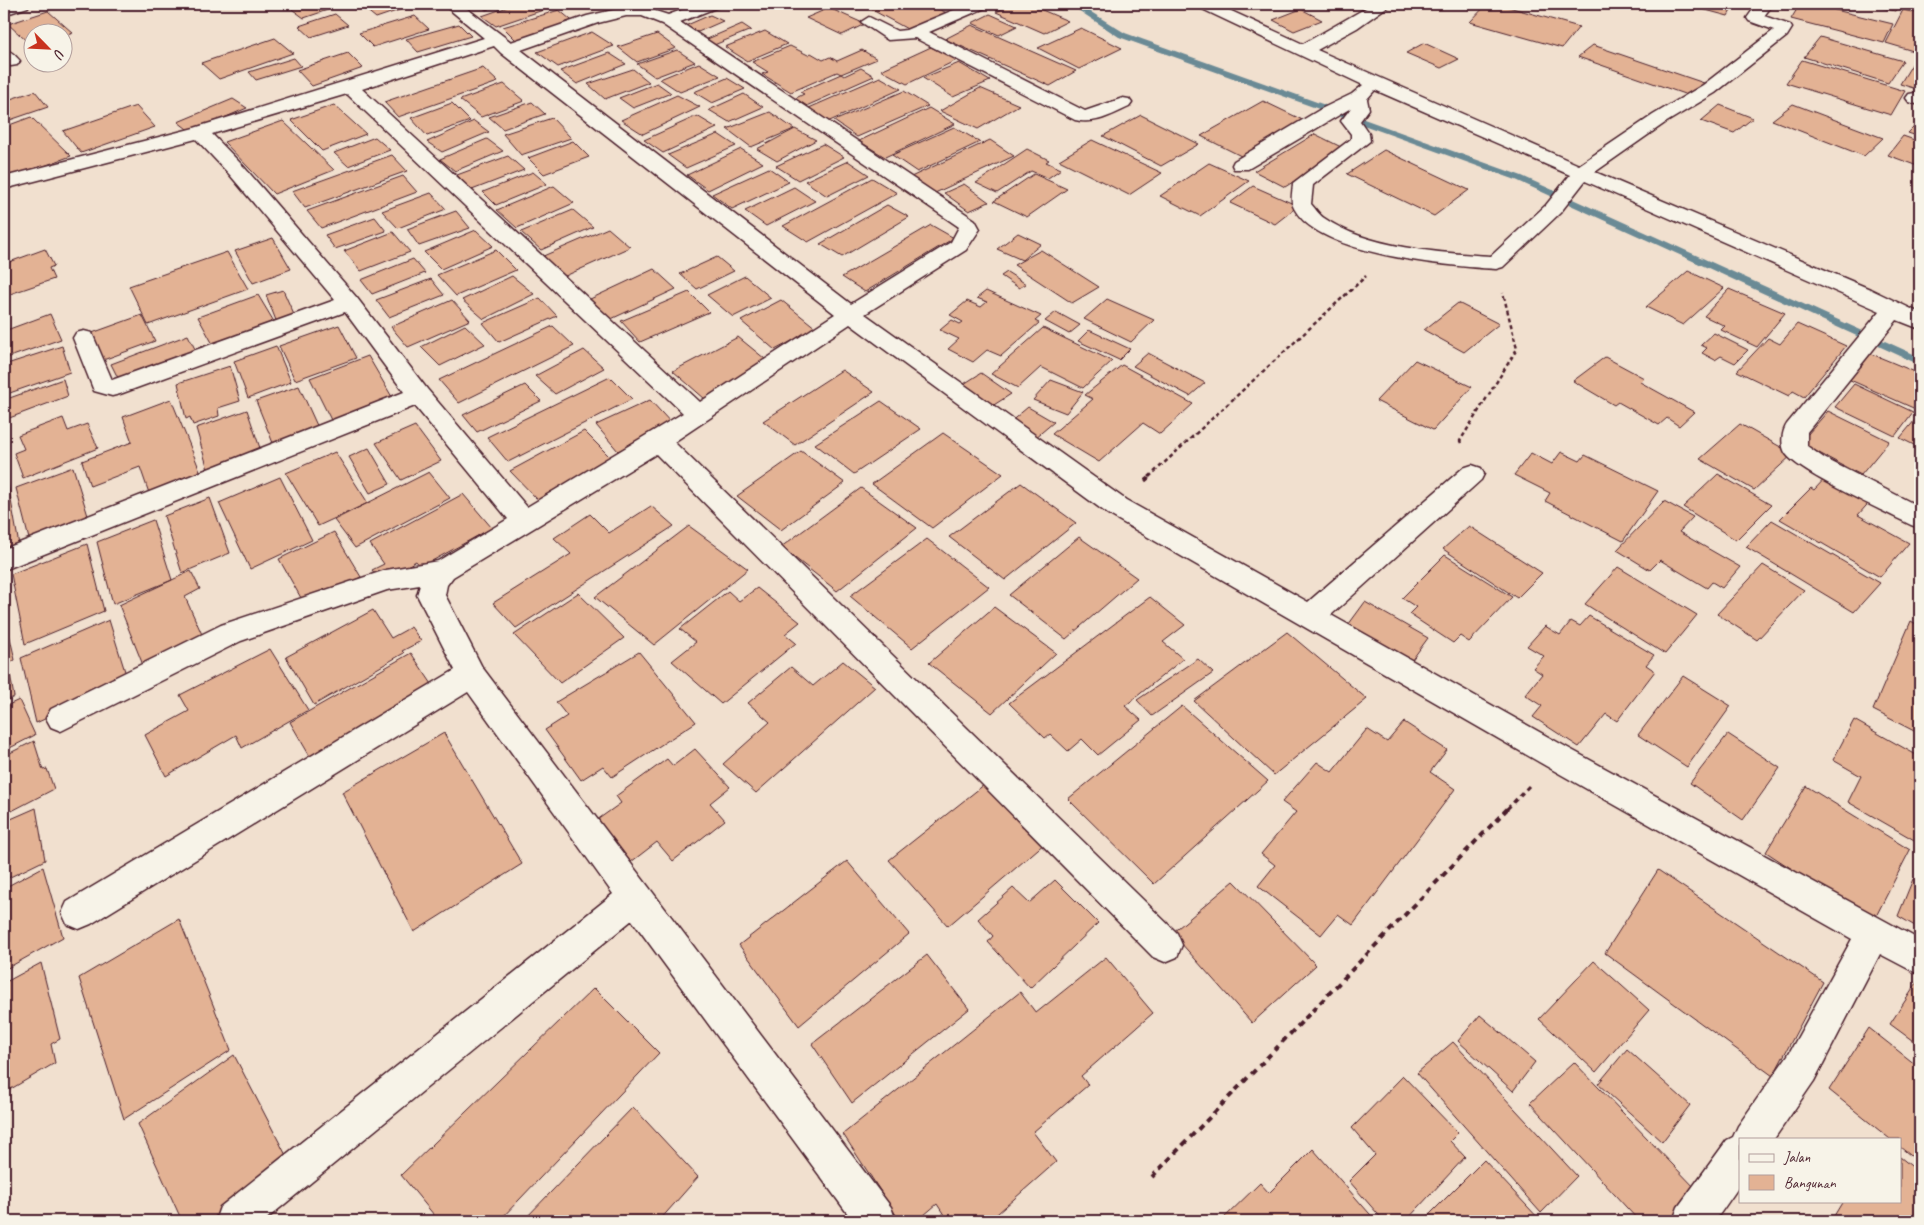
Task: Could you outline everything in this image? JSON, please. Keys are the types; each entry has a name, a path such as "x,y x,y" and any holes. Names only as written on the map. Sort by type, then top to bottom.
{"street":[{"path":"4,10 22,4"},
{"path":"450,4 850,314 1117,507 1310,618 1920,958"},
{"path":"668,21 712,4"},
{"path":"869,22 894,36 902,36 918,33 981,4"},
{"path":"1204,4 1374,82 1575,180 1894,309 1920,322"},
{"path":"1303,51 1351,25 1383,4"},
{"path":"1347,109 1360,134 1361,141 1304,183 1299,192 1302,204 1312,220 1349,239 1392,251 1496,263 1553,209 1575,180 1665,116 1709,89 1781,34 1784,28 1755,18 1756,14 1765,4"},
{"path":"4,183 200,132 350,87 632,8 668,21 968,224 970,229 959,246 850,314 658,440 444,570 436,578 431,595 472,675 877,1221"},
{"path":"918,33 1036,95 1081,116 1091,117 1123,103"},
{"path":"1241,165 1347,109 1374,82"},
{"path":"350,87 698,414"},
{"path":"200,132 237,171 350,303 419,396 524,521"},
{"path":"84,338 102,384 112,388 350,303"},
{"path":"1894,309 1795,430 1795,449 1815,464 1920,518"},
{"path":"4,560 419,396"},
{"path":"658,440 1165,945"},
{"path":"1310,618 1472,474"},
{"path":"61,718 231,633 386,580 444,570"},
{"path":"79,913 472,675"},
{"path":"234,1221 635,897"},
{"path":"1752,1138 1801,1068 1874,932"},
{"path":"1692,1221 1739,1155"}],"path":[{"path":"1117,507 1392,251"},
{"path":"1472,474 1460,441 1517,349 1496,263"},
{"path":"1152,1177 1558,757"}],"building":[{"path":"285,4 345,4 304,18"},
{"path":"382,4 414,5 376,18 365,9"},
{"path":"478,4 504,4 486,10"},
{"path":"516,4 539,4 546,9 496,26 482,16"},
{"path":"929,4 949,14 911,31 863,5"},
{"path":"1012,4 1028,4 1068,21 1044,33 996,12"},
{"path":"1487,4 1498,4 1579,27 1562,48 1470,22"},
{"path":"1688,4 1730,4 1734,5 1728,16"},
{"path":"1800,4 1811,4 1893,24 1884,43 1791,19"},
{"path":"1867,4 1900,4 1895,11"},
{"path":"1904,4 1920,4 1920,11 1902,6"},
{"path":"829,8 865,24 842,35 806,18"},
{"path":"1301,9 1322,20 1294,31 1273,20"},
{"path":"559,10 576,24 518,42 503,27"},
{"path":"1903,10 1920,14 1920,53 1886,43"},
{"path":"48,11 60,22 22,22 22,37 8,24"},
{"path":"335,14 348,25 311,37 299,26"},
{"path":"990,14 1017,26 999,35 972,23"},
{"path":"710,15 723,21 698,32 685,26"},
{"path":"415,16 429,29 373,47 359,33"},
{"path":"459,24 471,36 418,52 406,39"},
{"path":"742,24 751,30 714,45 705,40"},
{"path":"972,25 1076,71 1050,86 945,39"},
{"path":"1081,28 1122,48 1079,69 1038,48"},
{"path":"765,31 787,44 747,61 725,47"},
{"path":"592,32 614,46 558,67 537,52"},
{"path":"657,34 676,48 637,62 618,47"},
{"path":"1820,37 1903,61 1888,83 1804,57"},
{"path":"275,38 293,53 219,79 201,63"},
{"path":"1424,43 1459,59 1441,68 1406,53"},
{"path":"1593,45 1704,83 1690,96 1578,57"},
{"path":"790,46 808,55 811,53 823,60 830,57 837,61 862,50 877,59 841,74 837,72 791,92 762,74 768,72 752,62"},
{"path":"931,47 957,60 907,84 881,70"},
{"path":"677,50 695,62 655,77 637,64"},
{"path":"348,53 363,68 312,86 297,70"},
{"path":"609,53 626,64 577,84 560,71"},
{"path":"294,58 301,66 256,80 249,72"},
{"path":"1802,60 1905,91 1891,115 1786,83"},
{"path":"1914,61 1920,62 1920,90 1900,84"},
{"path":"699,63 720,76 680,92 660,79"},
{"path":"959,63 990,81 953,97 923,78"},
{"path":"483,68 498,82 398,117 384,102"},
{"path":"861,68 874,76 804,107 792,100 804,94 800,92 841,74 844,76"},
{"path":"633,69 649,82 605,99 588,84"},
{"path":"880,77 901,89 823,124 802,111"},
{"path":"727,78 745,89 712,103 694,92"},
{"path":"657,83 671,93 633,108 619,98"},
{"path":"504,84 524,101 481,117 460,100"},
{"path":"980,88 1019,105 978,129 940,111"},
{"path":"35,91 48,107 4,122 4,101"},
{"path":"904,91 928,106 857,137 834,121"},
{"path":"744,94 763,107 729,122 709,110"},
{"path":"677,95 700,107 643,134 621,120"},
{"path":"233,99 247,108 191,132 178,122"},
{"path":"1263,101 1309,123 1247,159 1201,136"},
{"path":"532,102 545,114 503,129 489,117"},
{"path":"452,103 470,121 427,136 411,118"},
{"path":"1793,104 1883,138 1864,156 1772,120"},
{"path":"334,105 366,134 322,151 291,120"},
{"path":"1720,105 1753,118 1734,133 1701,121"},
{"path":"136,106 155,127 81,153 63,131"},
{"path":"929,108 955,124 885,157 859,141"},
{"path":"770,112 794,129 751,147 727,129"},
{"path":"1141,115 1199,144 1161,166 1103,136"},
{"path":"697,116 717,128 663,153 644,140"},
{"path":"31,117 71,156 6,180 4,178 4,127"},
{"path":"552,118 571,138 521,155 503,134"},
{"path":"283,121 334,170 274,194 224,142"},
{"path":"474,121 489,132 442,152 427,142"},
{"path":"1920,121 1920,137 1908,133"},
{"path":"954,127 980,142 917,172 892,155"},
{"path":"795,129 816,140 777,161 757,149"},
{"path":"718,134 736,146 686,168 668,155"},
{"path":"1315,134 1345,149 1285,187 1254,171"},
{"path":"1903,136 1920,142 1920,167 1888,155"},
{"path":"375,137 390,150 348,166 334,153"},
{"path":"487,139 503,151 455,171 440,159"},
{"path":"990,140 1014,156 935,193 911,177"},
{"path":"1092,140 1162,173 1129,195 1059,160"},
{"path":"573,141 589,157 544,174 528,158"},
{"path":"823,144 844,157 798,180 776,166"},
{"path":"741,149 763,163 708,190 687,175"},
{"path":"1027,149 1049,160 1046,162 1061,169 1048,178 1031,171 997,193 976,183"},
{"path":"1384,150 1469,190 1434,216 1347,174"},
{"path":"392,155 407,171 305,208 292,191"},
{"path":"508,156 524,170 472,190 457,175"},
{"path":"848,161 869,175 827,196 805,181"},
{"path":"1209,163 1249,181 1200,216 1160,196"},
{"path":"769,168 789,182 732,209 712,194"},
{"path":"533,172 547,184 496,205 483,192"},
{"path":"1034,174 1067,189 1027,217 994,201"},
{"path":"403,176 417,192 321,228 307,211"},
{"path":"872,178 897,193 808,242 783,226"},
{"path":"964,184 989,202 969,211 944,193"},
{"path":"554,186 574,203 517,228 497,210"},
{"path":"1253,186 1298,206 1275,224 1230,203"},
{"path":"794,187 815,201 766,226 745,211"},
{"path":"431,193 446,209 398,228 382,211"},
{"path":"887,205 909,217 842,257 820,244"},
{"path":"573,210 593,227 541,250 521,232"},
{"path":"456,211 470,228 419,246 407,229"},
{"path":"375,217 386,231 335,249 325,235"},
{"path":"931,225 954,238 865,292 842,277"},
{"path":"608,228 630,247 563,277 541,257"},
{"path":"476,230 493,246 441,269 424,252"},
{"path":"393,232 410,252 361,271 344,251"},
{"path":"1018,233 1041,244 1022,260 997,249"},
{"path":"273,238 291,269 253,283 235,251"},
{"path":"45,249 54,266 49,268 54,279 4,296 4,264"},
{"path":"496,250 516,270 456,296 437,275"},
{"path":"1041,250 1099,287 1072,303 1014,265"},
{"path":"227,252 248,289 148,325 129,286"},
{"path":"717,257 734,271 697,289 680,274"},
{"path":"413,259 425,273 372,294 361,280"},
{"path":"654,269 676,289 609,320 588,300"},
{"path":"1688,271 1724,288 1683,325 1646,307"},
{"path":"1007,272 1026,284 1019,288 1001,276"},
{"path":"512,276 534,294 484,319 462,300"},
{"path":"745,276 771,298 733,317 707,295"},
{"path":"431,279 444,295 389,317 376,300"},
{"path":"1729,289 1785,313 1757,347 1721,330 1725,326 1704,316"},
{"path":"283,290 295,317 277,323 266,295"},
{"path":"986,291 1041,316 1035,321 1039,323 1001,356 987,350 973,362 948,349 959,339 940,330 952,320 960,324 963,322 950,315 967,301 981,307 987,302 977,298"},
{"path":"689,292 709,312 640,342 621,321"},
{"path":"258,295 276,325 215,348 198,317"},
{"path":"540,298 557,316 499,342 483,323"},
{"path":"1107,299 1154,320 1131,342 1084,319"},
{"path":"452,300 470,320 408,347 391,327"},
{"path":"781,300 816,328 775,350 741,321"},
{"path":"1458,303 1499,324 1464,352 1424,330"},
{"path":"1056,312 1080,325 1069,334 1045,321"},
{"path":"50,314 61,339 4,359 4,331"},
{"path":"142,315 155,341 103,360 92,333"},
{"path":"1797,324 1846,346 1804,397 1793,391 1789,396 1737,371 1768,338 1780,344"},
{"path":"339,325 356,358 295,380 279,346"},
{"path":"465,325 485,344 440,366 421,347"},
{"path":"553,326 574,346 459,403 439,380"},
{"path":"1043,328 1112,361 1083,388 1041,367 1018,388 991,374"},
{"path":"1089,330 1130,349 1119,360 1078,341"},
{"path":"1714,333 1748,350 1735,363 1721,356 1715,360 1702,353 1707,348 1701,345"},
{"path":"188,335 198,355 121,384 111,364"},
{"path":"738,337 770,363 705,399 673,371"},
{"path":"62,346 70,372 4,395 4,365"},
{"path":"276,346 291,382 248,398 234,361"},
{"path":"584,350 604,368 555,394 535,376"},
{"path":"1867,352 1920,374 1920,411 1848,379"},
{"path":"1148,353 1205,383 1190,396 1133,366"},
{"path":"368,356 395,402 334,426 310,378"},
{"path":"1605,357 1644,378 1640,382 1694,412 1679,426 1667,418 1659,425 1618,402 1614,405 1573,381"},
{"path":"1415,360 1472,387 1433,430 1376,401"},
{"path":"1122,365 1193,404 1160,434 1143,423 1099,462 1052,434 1093,399 1085,395"},
{"path":"230,366 240,401 218,408 219,416 193,425 190,417 186,419 178,383"},
{"path":"842,370 874,392 795,445 763,421"},
{"path":"981,373 1011,394 986,410 956,389"},
{"path":"610,377 632,399 508,462 487,437"},
{"path":"63,379 68,396 4,420 4,400"},
{"path":"1051,380 1083,392 1066,413 1033,400"},
{"path":"1854,384 1913,412 1895,436 1835,407"},
{"path":"525,385 541,401 477,432 463,415"},
{"path":"299,386 319,430 275,448 256,401"},
{"path":"171,399 201,473 149,493 140,467 90,486 82,461 132,442 123,417"},
{"path":"650,400 673,425 618,451 596,425"},
{"path":"881,401 921,429 854,474 815,444"},
{"path":"1028,407 1054,422 1035,438 1009,423"},
{"path":"247,410 262,454 209,473 196,428"},
{"path":"1828,411 1889,441 1861,475 1800,443"},
{"path":"1920,414 1920,448 1900,438"},
{"path":"63,418 68,431 87,424 98,448 23,478 14,453 24,449 18,435"},
{"path":"1740,424 1793,454 1754,490 1700,459"},
{"path":"415,426 441,461 401,480 376,443"},
{"path":"584,431 612,459 538,500 510,471"},
{"path":"943,433 1003,474 932,528 872,484"},
{"path":"369,448 390,484 370,493 349,457"},
{"path":"801,451 845,483 781,530 737,496"},
{"path":"335,452 368,503 318,526 286,473"},
{"path":"1561,452 1580,461 1585,455 1658,491 1623,541 1545,501 1550,493 1514,475 1531,453 1552,464"},
{"path":"73,467 89,519 30,543 16,488"},
{"path":"6,472 19,545 4,550 4,473"},
{"path":"429,472 450,498 355,548 334,520"},
{"path":"1718,474 1771,505 1736,540 1683,507"},
{"path":"1829,474 1873,498 1858,515 1909,543 1880,577 1780,519 1811,488 1814,490"},
{"path":"280,477 312,540 250,569 219,503"},
{"path":"1021,483 1076,523 1005,580 949,537"},
{"path":"861,488 917,528 837,591 781,547"},
{"path":"463,494 492,528 421,567 416,561 380,581 372,570 384,564 370,544"},
{"path":"210,498 230,553 182,573 164,516"},
{"path":"1664,501 1693,517 1679,532 1740,567 1722,588 1712,582 1707,588 1660,560 1650,570 1617,550"},
{"path":"651,506 674,526 516,628 493,603 571,554 554,538 590,514 609,533"},
{"path":"153,520 172,580 113,604 97,542"},
{"path":"1772,520 1880,583 1854,612 1746,547"},
{"path":"689,526 748,569 654,645 595,597"},
{"path":"1469,526 1542,573 1517,598 1443,549"},
{"path":"334,532 361,577 305,605 279,559"},
{"path":"1079,537 1137,578 1066,639 1009,595"},
{"path":"927,539 989,587 912,648 850,596"},
{"path":"87,544 104,611 25,644 11,574"},
{"path":"1445,555 1512,597 1469,642 1460,636 1453,643 1409,614 1416,607 1402,598"},
{"path":"1763,565 1804,590 1757,640 1717,614"},
{"path":"1618,567 1697,615 1665,654 1585,604"},
{"path":"191,571 200,589 185,597 205,641 145,670 119,605"},
{"path":"757,588 800,622 785,634 796,643 721,704 672,661 696,642 680,629 728,591 739,601"},
{"path":"578,593 624,638 560,683 514,635"},
{"path":"1150,597 1185,625 1163,642 1183,659 1125,706 1141,720 1098,755 1082,739 1068,751 1050,734 1045,738 1009,703"},
{"path":"1365,602 1428,638 1406,668 1343,632"},
{"path":"994,607 1056,653 992,713 929,663"},
{"path":"373,610 391,638 411,627 421,641 402,651 404,653 314,705 286,657"},
{"path":"4,611 15,660 4,665"},
{"path":"1589,616 1654,655 1646,665 1655,671 1617,721 1606,714 1579,747 1533,717 1542,706 1525,695 1542,674 1533,668 1544,656 1527,646 1545,626 1560,635 1571,621 1580,626"},
{"path":"109,620 128,681 36,723 21,658"},
{"path":"1911,621 1920,626 1920,734 1873,710"},
{"path":"1287,632 1367,699 1274,775 1194,701"},
{"path":"270,649 308,710 242,748 236,735 166,776 145,735 189,711 180,695"},
{"path":"639,652 696,722 612,777 603,766 581,780 545,730 567,716 556,702"},
{"path":"411,653 438,693 315,765 290,722"},
{"path":"1198,659 1213,673 1152,716 1137,700"},
{"path":"843,661 875,687 756,793 723,764 770,722 748,703 791,667 813,686"},
{"path":"9,668 14,697 4,702 4,670"},
{"path":"1683,676 1731,706 1687,767 1638,735"},
{"path":"19,700 35,735 4,751 4,707"},
{"path":"1182,706 1268,781 1154,884 1068,799"},
{"path":"1854,720 1920,757 1920,831 1916,841 1848,802 1861,776 1833,760"},
{"path":"1404,722 1447,750 1430,772 1455,789 1353,925 1338,914 1321,935 1258,886 1275,865 1261,854 1296,812 1282,802 1317,762 1332,772 1367,729 1387,742"},
{"path":"444,733 522,864 414,932 342,792"},
{"path":"1728,734 1780,768 1743,820 1690,783"},
{"path":"34,741 43,770 47,769 54,789 4,815 4,756"},
{"path":"695,749 730,787 710,803 725,820 673,861 657,842 631,862 597,820 621,803 616,796 667,759 673,766"},
{"path":"985,784 1045,843 948,926 889,860"},
{"path":"1806,786 1910,850 1873,922 1766,852"},
{"path":"36,808 45,860 4,880 4,822"},
{"path":"847,861 909,934 799,1026 739,945"},
{"path":"43,867 63,937 4,970 4,888"},
{"path":"1658,870 1823,982 1773,1076 1605,953"},
{"path":"1913,879 1920,884 1920,929 1898,916"},
{"path":"1055,880 1098,923 1030,988 988,942 993,936 978,919 1013,888 1029,903"},
{"path":"1234,881 1316,965 1252,1023 1172,933"},
{"path":"179,919 231,1050 124,1119 79,978"},
{"path":"927,955 969,1009 852,1103 812,1044"},
{"path":"1106,957 1153,1013 1081,1076 1088,1085 1033,1132 1056,1162 989,1221 948,1221 937,1204 917,1221 900,1221 843,1134 1020,992 1036,1013"},
{"path":"1594,961 1649,1010 1596,1072 1539,1019"},
{"path":"41,963 60,1039 51,1044 55,1063 4,1093 4,983"},
{"path":"1920,978 1920,1046 1890,1024"},
{"path":"594,988 659,1053 499,1221 439,1221 401,1175"},
{"path":"1480,1015 1535,1062 1513,1091 1458,1041"},
{"path":"1869,1028 1920,1068 1920,1163 1902,1149 1902,1138 1889,1138 1829,1090"},
{"path":"1453,1042 1577,1176 1541,1213 1417,1073"},
{"path":"1627,1049 1690,1105 1662,1142 1598,1084"},
{"path":"234,1055 290,1163 215,1221 182,1221 138,1124"},
{"path":"1574,1062 1698,1191 1671,1221 1639,1221 1530,1103"},
{"path":"1403,1076 1458,1133 1450,1141 1465,1157 1406,1221 1384,1221 1349,1181 1375,1155 1352,1128"},
{"path":"633,1107 698,1177 659,1221 523,1221"},
{"path":"1313,1149 1376,1221 1221,1221 1260,1183 1269,1193"},
{"path":"1902,1159 1920,1173 1920,1221 1831,1221 1842,1202 1902,1202"},
{"path":"1484,1160 1541,1221 1423,1221"}],"waterway":[{"path":"1073,4 1122,35 1519,178 1920,361"}]}
